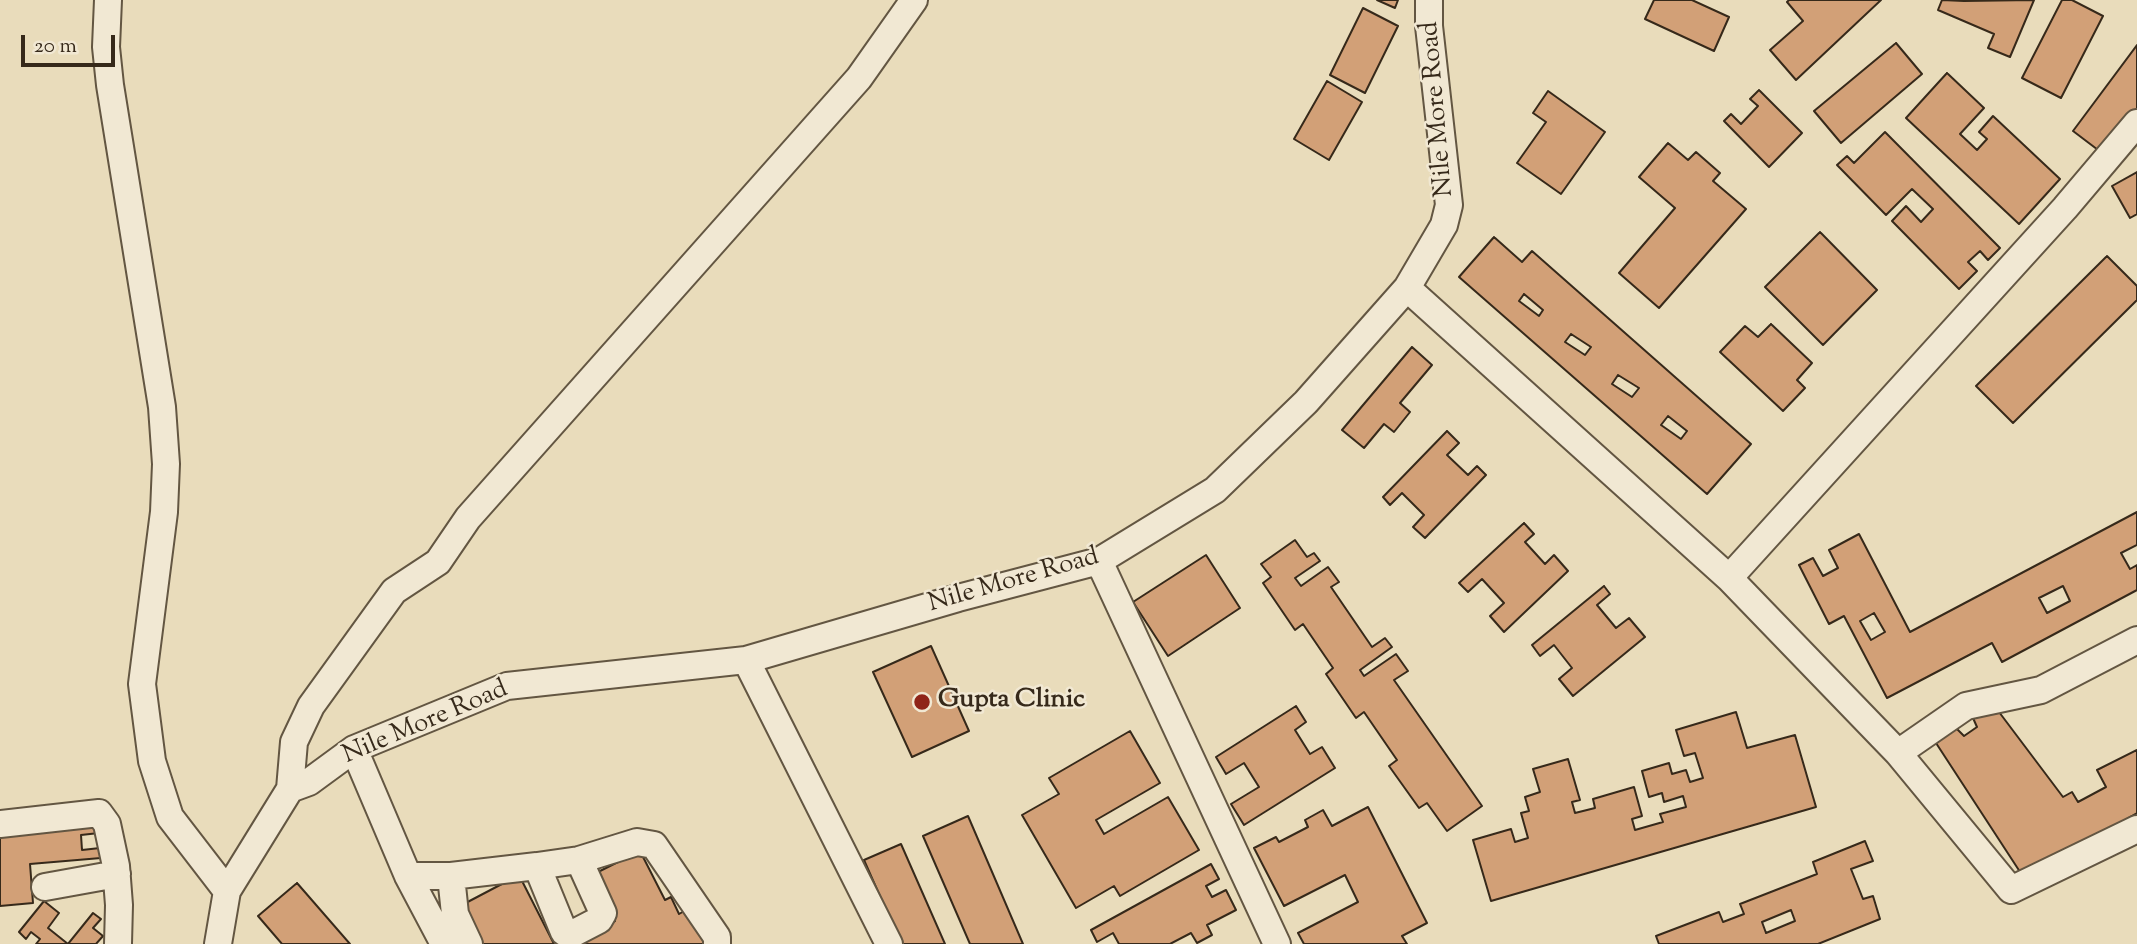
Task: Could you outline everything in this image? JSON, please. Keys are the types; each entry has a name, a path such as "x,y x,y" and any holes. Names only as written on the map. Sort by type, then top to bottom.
{"street":[{"path":"108,0 106,47 110,85 162,407 166,464 164,512 142,684 152,761 170,817 227,891"},
{"path":"218,944 227,891 290,789 294,742 311,706 394,591 438,562 468,518 859,78 914,0"},
{"name":"Nile More Road","path":"290,789 309,782 354,749 507,686 746,660 958,598 1099,561 1215,491 1306,402 1407,288 1444,225 1449,205 1429,26 1429,0"},
{"path":"1730,578 2065,208 2137,123"},
{"path":"1407,288 1730,578 1898,753 2011,890 2137,829"},
{"path":"1099,561 1277,944"},
{"path":"1898,753 1965,706 2041,690 2137,640"},
{"path":"746,660 889,944"},
{"path":"354,749 408,876 444,944"},
{"path":"0,824 99,813 107,824 117,874 118,944"},
{"path":"408,876 451,876 537,866 579,860 637,842 654,845 717,937 717,944"},
{"path":"537,866 564,932 570,935 599,920 603,913 579,860"},
{"path":"45,887 117,874"},
{"path":"451,876 455,914 469,944"}],"building":[{"path":"1377,0 1398,0 1395,8"},
{"path":"1654,0 1692,0 1729,17 1714,51 1645,19"},
{"path":"1881,0 1796,80 1770,50 1803,21 1787,2"},
{"path":"1942,0 2034,0 2010,57 1988,48 1994,34 1938,10"},
{"path":"2062,0 2072,0 2103,16 2061,98 2022,78"},
{"path":"1363,8 1398,26 1365,93 1330,75"},
{"path":"1896,43 1922,74 1841,143 1814,111"},
{"path":"2137,45 2137,114 2106,156 2073,131"},
{"path":"1947,73 1984,108 1960,134 1977,150 1987,139 1979,132 1993,116 2060,179 2019,224 1906,118"},
{"path":"1327,81 1362,102 1329,160 1294,139"},
{"path":"1759,90 1802,133 1769,167 1724,121 1731,114 1741,124 1758,106 1750,99"},
{"path":"1548,91 1605,132 1561,194 1517,163 1546,122 1533,113"},
{"path":"1885,132 2000,248 1988,260 1980,251 1968,262 1977,271 1959,289 1892,221 1906,206 1921,222 1933,209 1912,189 1886,215 1837,165 1847,156 1854,163"},
{"path":"1668,143 1688,160 1696,152 1720,173 1713,181 1746,209 1659,308 1619,273 1675,208 1639,177"},
{"path":"2137,172 2137,214 2130,218 2112,186"},
{"path":"1820,232 1877,290 1823,345 1765,287"},
{"path":"1494,237 1522,262 1532,251 1751,444 1707,494 1459,277","holes":["1524,294 1543,310 1539,316 1519,301","1571,334 1591,347 1585,355 1565,342","1618,375 1639,388 1632,397 1612,384","1668,416 1687,431 1681,439 1661,425"]},
{"path":"2107,256 2137,286 2137,300 2013,423 1976,386"},
{"path":"1771,324 1812,363 1797,380 1805,388 1783,411 1720,352 1745,326 1758,337"},
{"path":"1412,347 1432,365 1400,403 1410,412 1394,432 1384,424 1364,448 1342,430"},
{"path":"1447,431 1459,443 1447,455 1468,475 1477,466 1486,475 1425,538 1413,527 1424,515 1402,493 1390,505 1383,497"},
{"path":"2137,512 2137,545 2121,553 2130,569 2137,565 2137,590 2002,662 1992,643 1887,698 1844,616 1829,624 1799,565 1813,558 1823,576 1838,568 1829,550 1859,534 1910,632","holes":["2063,586 2070,601 2047,613 2039,598","1874,613 1885,632 1871,640 1860,621"]},
{"path":"1524,523 1534,534 1525,542 1545,564 1554,555 1568,571 1504,632 1490,616 1504,603 1482,579 1468,592 1459,583"},
{"path":"1295,540 1307,557 1314,553 1320,561 1295,578 1301,586 1328,567 1339,582 1331,587 1372,647 1385,638 1392,647 1360,670 1364,676 1396,654 1408,671 1394,680 1482,806 1447,831 1427,803 1419,808 1389,766 1397,760 1364,712 1356,718 1326,674 1333,668 1303,624 1295,630 1263,583 1271,577 1261,564"},
{"path":"1206,555 1240,608 1168,656 1133,602"},
{"path":"1604,586 1610,594 1597,605 1616,628 1629,618 1645,637 1573,696 1559,679 1572,668 1554,645 1540,656 1532,645"},
{"path":"931,646 969,731 912,757 873,672"},
{"path":"1993,704 2063,797 2072,792 2078,802 2106,787 2097,770 2137,750 2137,813 2024,878 1936,743 1954,726 1964,736 1977,727 1973,718"},
{"path":"1296,706 1306,722 1295,730 1310,754 1322,747 1335,768 1244,825 1231,804 1259,787 1244,763 1226,774 1216,757"},
{"path":"1736,712 1747,748 1795,735 1816,807 1491,901 1473,840 1511,829 1515,842 1528,838 1521,813 1529,811 1525,797 1540,792 1533,769 1568,759 1580,800 1572,802 1575,813 1595,808 1593,799 1634,787 1642,816 1632,819 1635,830 1663,822 1660,814 1686,807 1683,796 1664,802 1662,793 1649,797 1642,771 1669,763 1672,774 1686,770 1690,782 1703,778 1695,753 1684,756 1676,730"},
{"path":"1130,731 1160,783 1096,820 1104,834 1168,797 1199,850 1120,896 1114,886 1076,908 1022,815 1059,794 1049,778"},
{"path":"1368,807 1427,923 1402,936 1407,944 1304,944 1298,933 1358,902 1345,875 1284,906 1254,848 1276,837 1279,842 1308,827 1305,820 1323,810 1332,826"},
{"path":"968,816 1023,944 970,944 923,836"},
{"path":"98,824 99,833 81,835 82,850 100,848 101,858 30,864 33,903 0,906 0,833"},
{"path":"1865,841 1873,861 1851,869 1863,899 1873,896 1880,919 1818,944 1659,944 1656,936 1719,912 1723,922 1744,914 1740,904 1817,874 1813,862","holes":["1791,910 1795,921 1766,933 1762,922"]},
{"path":"901,844 945,944 901,944 864,860"},
{"path":"640,851 665,900 671,897 679,914 688,909 705,944 570,944 615,921 592,875"},
{"path":"1211,864 1219,879 1206,886 1212,897 1226,890 1236,910 1207,925 1212,935 1197,943 1191,933 1170,944 1119,944 1113,933 1097,942 1091,930"},
{"path":"519,875 554,944 478,944 460,906"},
{"path":"297,883 350,944 282,944 258,916"},
{"path":"44,901 59,913 48,928 68,944 36,944 40,939 31,932 26,939 19,932"},
{"path":"93,913 101,919 93,928 103,936 96,944 68,944"}],"place":[{"name":"Gupta Clinic","path":"922,702"}]}
